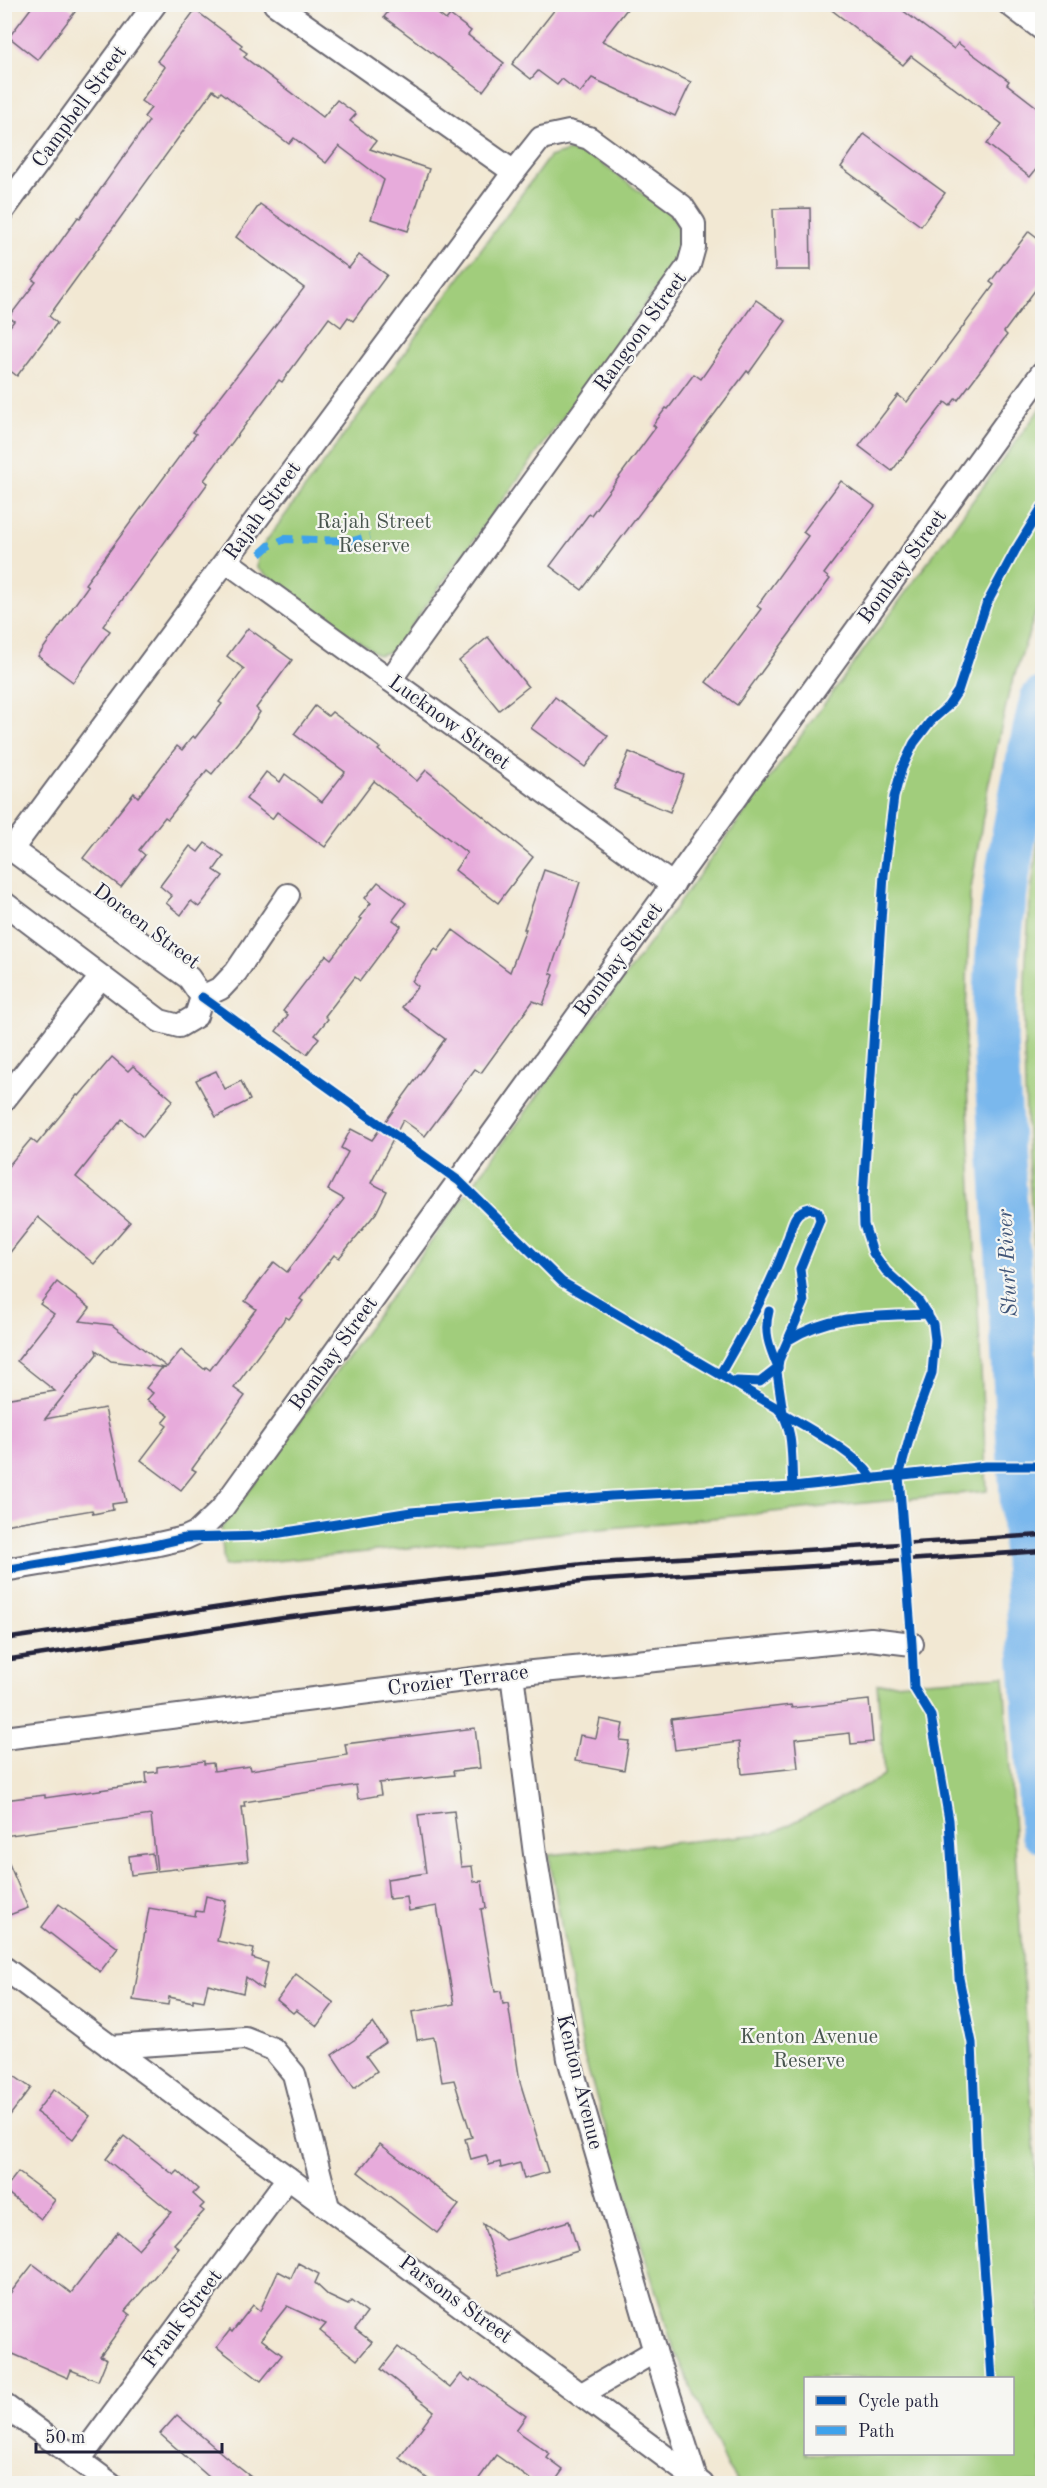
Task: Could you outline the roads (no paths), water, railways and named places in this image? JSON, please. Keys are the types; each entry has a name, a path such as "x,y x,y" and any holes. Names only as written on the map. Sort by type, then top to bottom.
{"street":[{"name":"Campbell Street","path":"4,209 155,4"},
{"path":"275,4 514,172"},
{"path":"1009,4 1042,29"},
{"name":"Rangoon Street","path":"390,680 689,265 694,248 694,224 682,206 589,138 569,132 541,138 514,172"},
{"name":"Rajah Street","path":"8,847 226,561 514,172"},
{"name":"Bombay Street","path":"4,1570 185,1538 198,1532 210,1521 235,1492 1042,373"},
{"name":"Lucknow Street","path":"226,561 673,885"},
{"name":"Doreen Street","path":"4,903 160,1022 180,1026 196,1016 202,997 189,978 8,847"},
{"path":"202,997 221,988 236,972 288,895"},
{"path":"4,1100 102,977"},
{"name":"Crozier Terrace","path":"4,1738 512,1674 871,1639 912,1644"},
{"name":"Kenton Avenue","path":"512,1674 534,1854 569,2059 655,2351 699,2481"},
{"name":"Parsons Street","path":"4,1968 699,2481"},
{"path":"110,2047 245,2038 273,2049 294,2074 328,2207"},
{"name":"Frank Street","path":"79,2460 288,2178"},
{"path":"582,2394 655,2351"},
{"path":"4,2405 111,2484"}],"waterway":[{"name":"Sturt River","path":"1042,700 1022,791 1006,883 998,956 995,1041 1042,1830"}],"railway":[{"path":"4,1639 282,1598 583,1564 1042,1535"},
{"path":"4,1660 283,1618 589,1581 1042,1551"}],"park label":[{"name":"Rajah Street Reserve","path":"374,534"},
{"name":"Kenton Avenue Reserve","path":"809,2049"}]}
